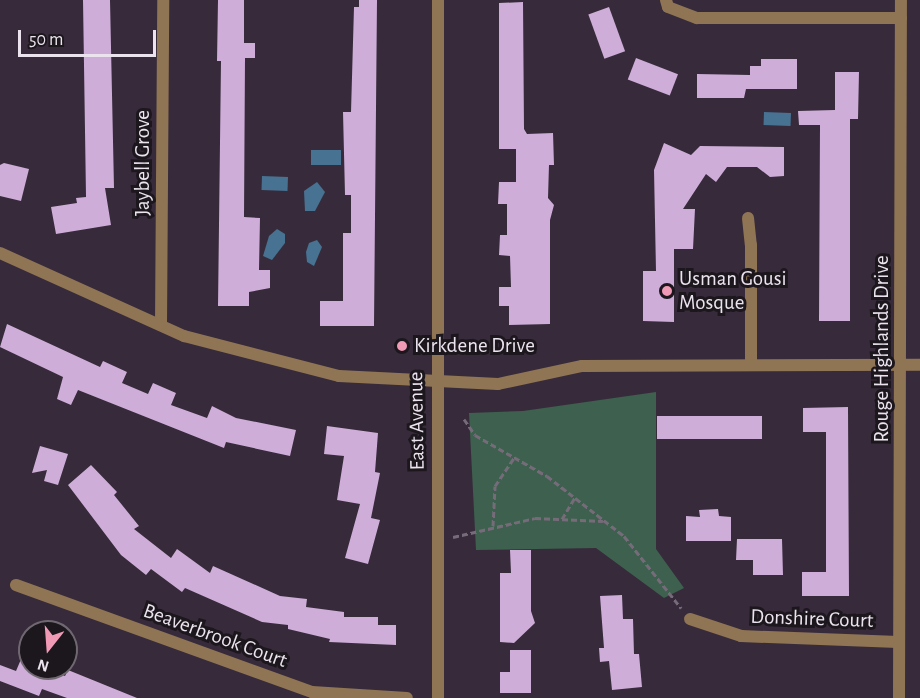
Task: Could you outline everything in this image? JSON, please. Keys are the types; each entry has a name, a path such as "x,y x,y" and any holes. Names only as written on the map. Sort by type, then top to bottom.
{"street":[{"name":"Jaybell Grove","path":"161,325 164,0"},
{"name":"East Avenue","path":"438,0 436,383 438,698"},
{"path":"666,0 668,7 698,18 901,18"},
{"name":"Rouge Highlands Drive","path":"899,698 901,0"},
{"path":"747,219 751,245 751,365"},
{"path":"0,253 184,336 339,376 436,383 498,384 582,366 920,365"},
{"name":"Beaverbrook Court","path":"16,585 312,692 407,698"},
{"name":"Donshire Court","path":"690,619 741,636 898,642"}],"path":[{"path":"464,419 475,435 575,496 624,536 690,619"},
{"path":"493,526 495,486 514,458"},
{"path":"562,519 575,496"},
{"path":"469,531 535,518 605,521"}],"green space":[{"path":"656,392 656,549 684,588 664,598 596,548 476,550 469,413 523,411"}],"water":[{"path":"764,112 791,113 791,126 764,125"},
{"path":"311,150 341,150 341,165 311,165"},
{"path":"262,176 288,177 287,191 262,190"},
{"path":"317,182 325,192 315,211 305,211 304,191"},
{"path":"277,229 285,234 285,243 272,260 263,256 269,236"},
{"path":"317,240 322,247 314,266 307,262 306,252 309,243"}],"building":[{"path":"83,0 110,0 114,188 105,188 111,225 56,234 51,207 77,203 76,198 86,197"},
{"path":"218,0 244,0 244,43 255,43 255,58 245,58 244,217 260,218 259,270 270,270 270,288 249,292 249,306 218,306 221,61 217,61"},
{"path":"359,0 377,0 374,326 320,326 320,301 343,301 343,233 351,233 351,195 345,195 343,112 351,112 354,7 359,7"},
{"path":"523,2 524,129 527,134 553,133 554,165 549,165 548,198 554,205 550,220 550,324 509,325 509,306 499,306 499,287 511,287 510,256 499,255 500,235 507,235 507,204 498,204 499,182 516,182 516,149 499,149 499,3"},
{"path":"609,7 625,51 604,59 588,15"},
{"path":"636,58 678,74 670,96 628,79"},
{"path":"761,59 797,59 797,89 746,89 744,98 697,98 697,74 750,75 750,66 761,66"},
{"path":"835,72 859,72 858,119 850,119 850,321 819,321 820,125 799,125 798,111 835,110"},
{"path":"664,143 691,155 700,146 784,147 784,176 770,177 757,167 727,167 716,182 706,174 683,209 695,209 693,249 674,249 674,322 643,321 643,271 656,271 654,170"},
{"path":"4,163 29,169 21,201 0,196 0,165"},
{"path":"7,324 100,367 103,361 127,372 122,383 148,394 153,383 176,393 171,405 207,418 212,406 236,418 296,430 290,456 226,442 224,448 78,390 71,405 57,399 63,377 0,347"},
{"path":"848,407 849,596 802,596 802,572 826,572 826,432 803,432 803,408"},
{"path":"657,416 762,416 762,439 657,439"},
{"path":"327,426 378,433 375,472 380,473 371,518 380,520 368,564 345,558 360,504 337,500 344,456 324,454"},
{"path":"40,446 68,454 58,485 44,481 47,470 32,473"},
{"path":"91,465 117,492 114,495 139,526 134,529 171,558 177,549 210,573 213,566 280,596 307,599 306,607 344,612 344,617 378,617 378,625 396,625 396,645 329,642 330,639 288,629 288,625 262,622 185,588 182,592 151,569 146,575 121,555 68,485"},
{"path":"718,509 719,516 731,517 731,541 686,541 686,516 700,517 699,510"},
{"path":"737,539 782,539 783,575 753,575 753,560 736,560"},
{"path":"510,550 531,550 531,611 535,623 514,643 500,642 500,573 511,573"},
{"path":"622,595 623,619 633,619 634,654 639,654 642,687 612,690 609,661 600,662 599,648 604,648 600,596"},
{"path":"510,650 531,650 531,693 500,693 500,672 510,672"},
{"path":"0,665 16,671 18,666 18,680 78,680 78,674 137,698 67,698 42,689 39,696 0,681"}],"place":[{"name":"Usman Gousi Mosque","path":"667,291"},
{"name":"Kirkdene Drive","path":"402,346"}]}
